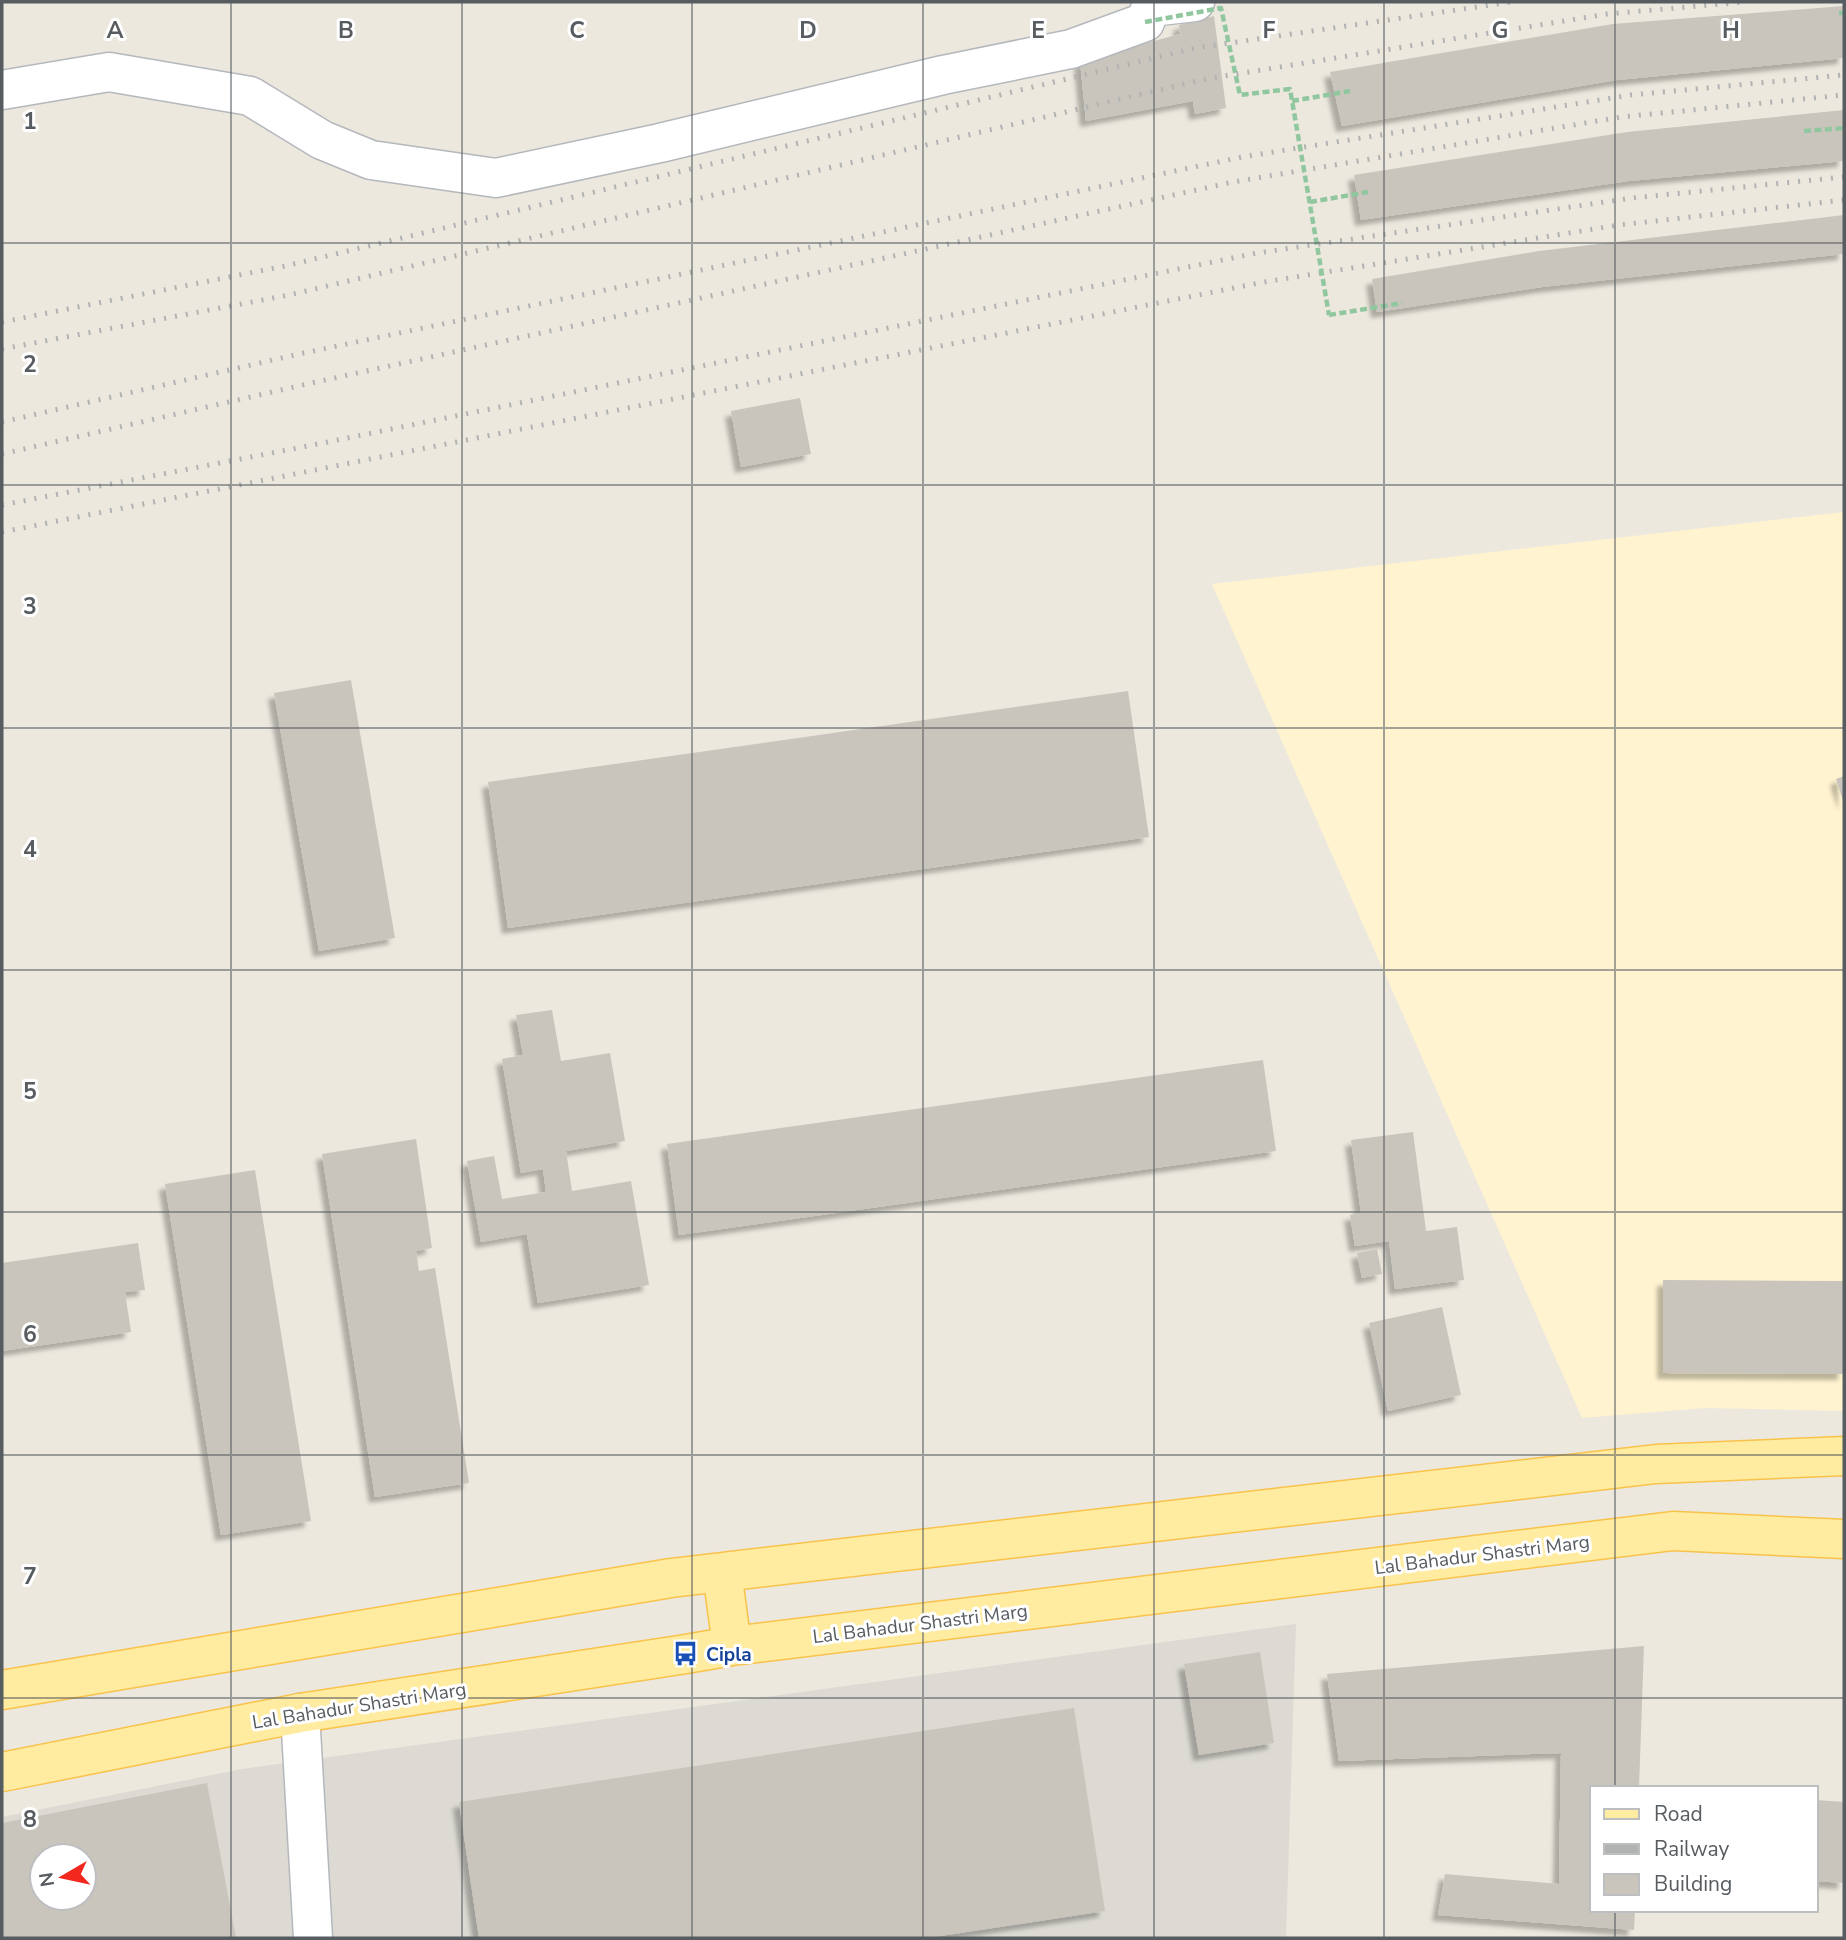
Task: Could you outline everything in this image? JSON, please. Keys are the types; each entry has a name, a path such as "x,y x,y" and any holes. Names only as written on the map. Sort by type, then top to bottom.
{"main road":[{"path":"2,1690 671,1578 1656,1464 1844,1456"},
{"name":"Lal Bahadur Shastri Marg","path":"2,1772 300,1713 732,1646 1673,1531 1844,1539"},
{"path":"722,1572 732,1646"}],"street":[{"path":"2,90 109,72 250,96 322,140 371,160 496,178 943,75 1071,49 1148,10 1195,2"},
{"path":"300,1713 313,1938"}],"path":[{"path":"1148,10 1222,8 1240,95 1290,89 1329,315 1402,303"},
{"path":"1292,101 1350,91"},
{"path":"1804,131 1844,128"},
{"path":"1310,202 1368,192"}],"shaded area":[{"path":"1844,512 1844,1411 1705,1408 1582,1418 1212,584"},
{"path":"1296,1624 1286,1938 2,1938 2,1817 242,1769"}],"building":[{"path":"1844,6 1844,58 1617,80 1342,126 1330,72 1613,24"},
{"path":"1214,16 1226,108 1195,114 1193,101 1086,121 1080,61 1180,34 1179,25"},
{"path":"1844,110 1844,161 1629,181 1361,220 1354,175 1627,132"},
{"path":"1844,215 1844,254 1542,287 1377,312 1372,279 1539,251"},
{"path":"800,398 811,454 741,467 731,411"},
{"path":"351,680 395,938 319,951 274,693"},
{"path":"1128,691 1149,837 508,928 488,782"},
{"path":"1844,776 1844,804 1836,779"},
{"path":"552,1010 561,1061 610,1053 625,1141 566,1151 572,1191 631,1181 649,1285 538,1303 527,1234 481,1242 467,1161 494,1156 502,1199 546,1192 543,1169 521,1173 502,1059 523,1055 516,1015"},
{"path":"1263,1060 1276,1151 679,1235 667,1144"},
{"path":"1413,1132 1426,1231 1457,1227 1464,1280 1395,1289 1389,1241 1355,1246 1350,1215 1361,1213 1351,1140"},
{"path":"416,1139 432,1248 416,1251 419,1271 435,1268 469,1483 375,1497 322,1154"},
{"path":"255,1170 311,1521 221,1535 165,1184"},
{"path":"138,1243 145,1290 125,1292 131,1332 2,1351 2,1263"},
{"path":"1377,1249 1382,1274 1362,1278 1357,1253"},
{"path":"1663,1280 1844,1281 1844,1374 1663,1373"},
{"path":"1442,1307 1461,1395 1388,1411 1369,1323"},
{"path":"1644,1646 1639,1786 1590,1786 1590,1912 1635,1912 1634,1930 1438,1915 1445,1874 1559,1884 1561,1753 1339,1761 1327,1674"},
{"path":"1260,1652 1274,1743 1199,1755 1184,1664"},
{"path":"1074,1708 1105,1911 927,1938 479,1938 459,1802"},
{"path":"207,1783 236,1938 2,1938 2,1823"},
{"path":"1818,1800 1844,1802 1844,1883 1818,1881"}],"railway":[{"path":"2,322 285,266 1196,48 1511,2"},
{"path":"2,349 289,295 1206,79 1607,14 1745,2"},
{"path":"2,422 299,354 1242,157 1631,95 1844,75"},
{"path":"2,454 307,384 1233,182 1621,117 1844,95"},
{"path":"2,505 313,445 1257,253 1632,198 1844,177"},
{"path":"2,532 1264,282 1619,225 1844,200"}],"place":[{"name":"Cipla","path":"686,1654"}]}
